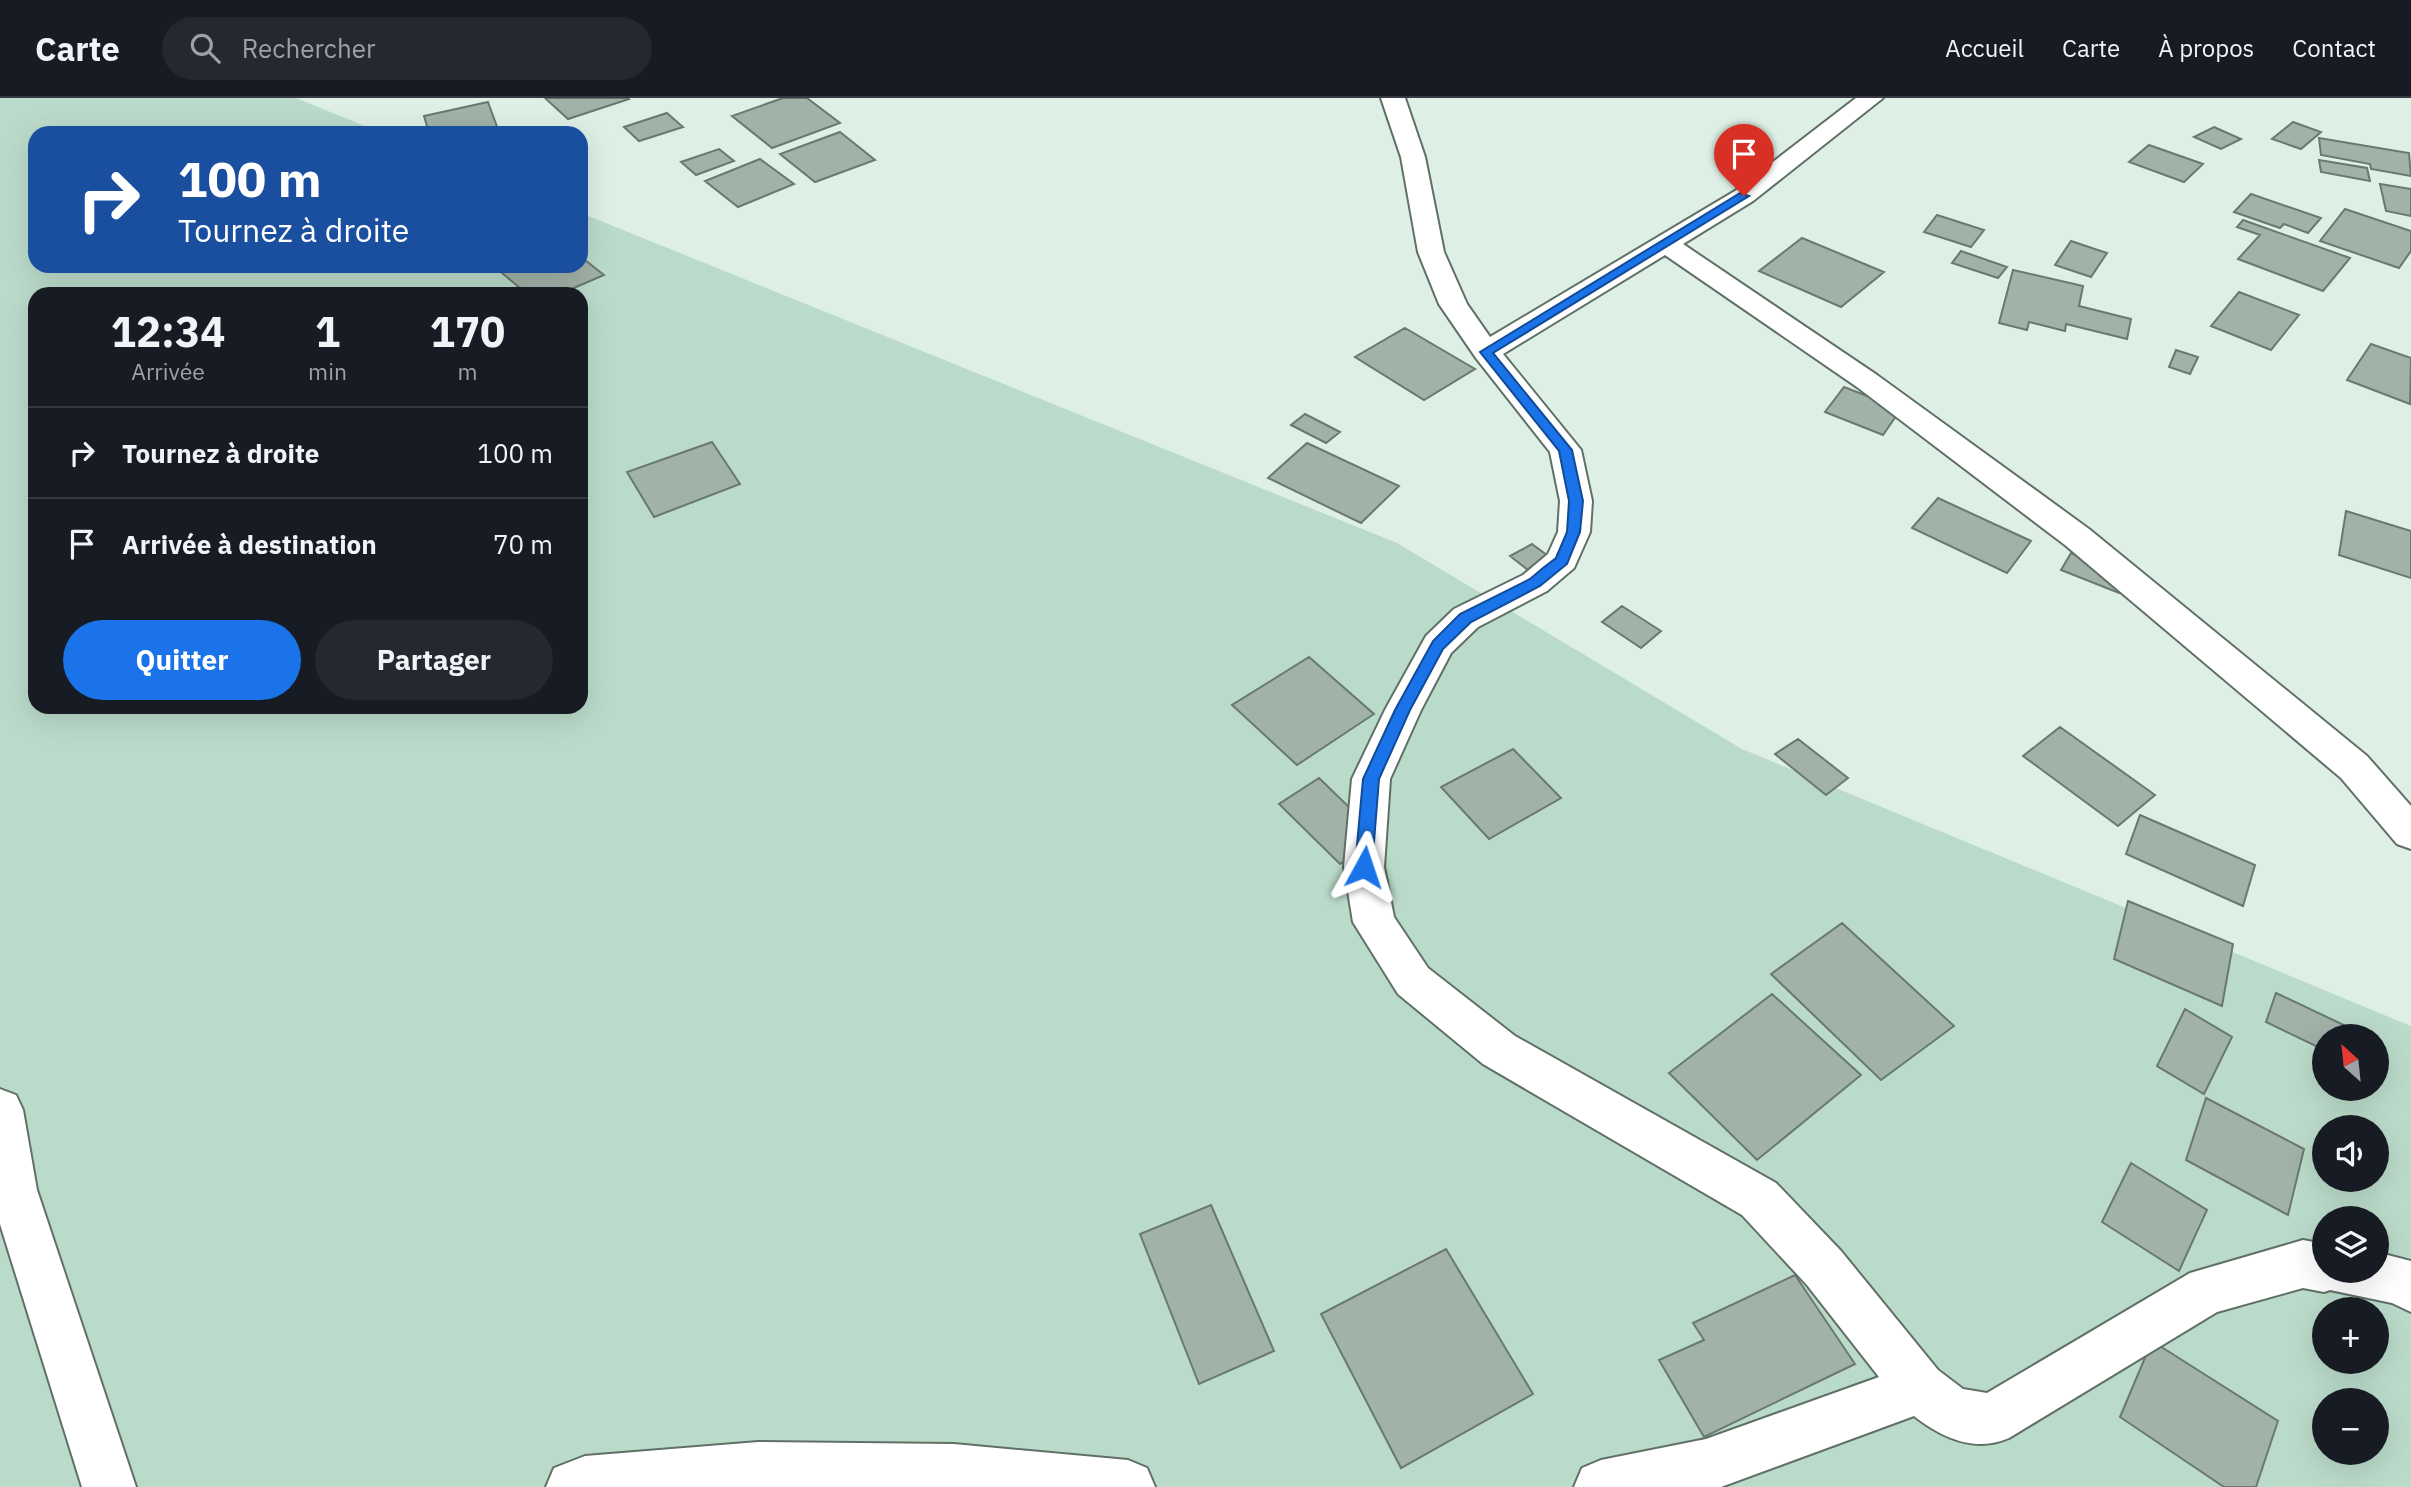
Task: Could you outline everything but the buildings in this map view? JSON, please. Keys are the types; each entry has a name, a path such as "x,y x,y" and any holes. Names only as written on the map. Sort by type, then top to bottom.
{"street":[{"path":"1393,98 1413,157 1431,252 1453,304 1486,352 1565,450 1576,501 1574,532 1562,560 1535,583 1465,618 1438,645 1403,710 1371,779 1364,867 1374,922 1413,981 1499,1051 1759,1199 1825,1268 1920,1388 1952,1413 1991,1420 2207,1290 2303,1264 2312,1266"},
{"path":"1486,352 1744,196 1871,98"},
{"path":"1664,243 1867,381 2077,537 2354,767 2411,833"},
{"path":"0,1110 6,1193 109,1487"},
{"path":"2389,1278 2411,1287"},
{"path":"1601,1487 1706,1466 1920,1388"},
{"path":"573,1487 585,1483 758,1469 954,1471 1128,1487"}],"green space":[{"path":"0,98 296,98 365,126 28,126 28,273 588,273 588,216 1397,543 1742,749 2411,1026 2411,1487 0,1487"}],"route":[{"path":"1364,867 1371,779 1403,710 1438,645 1465,618 1535,583 1562,560 1574,532 1576,501 1565,450 1486,352 1744,196"}]}
